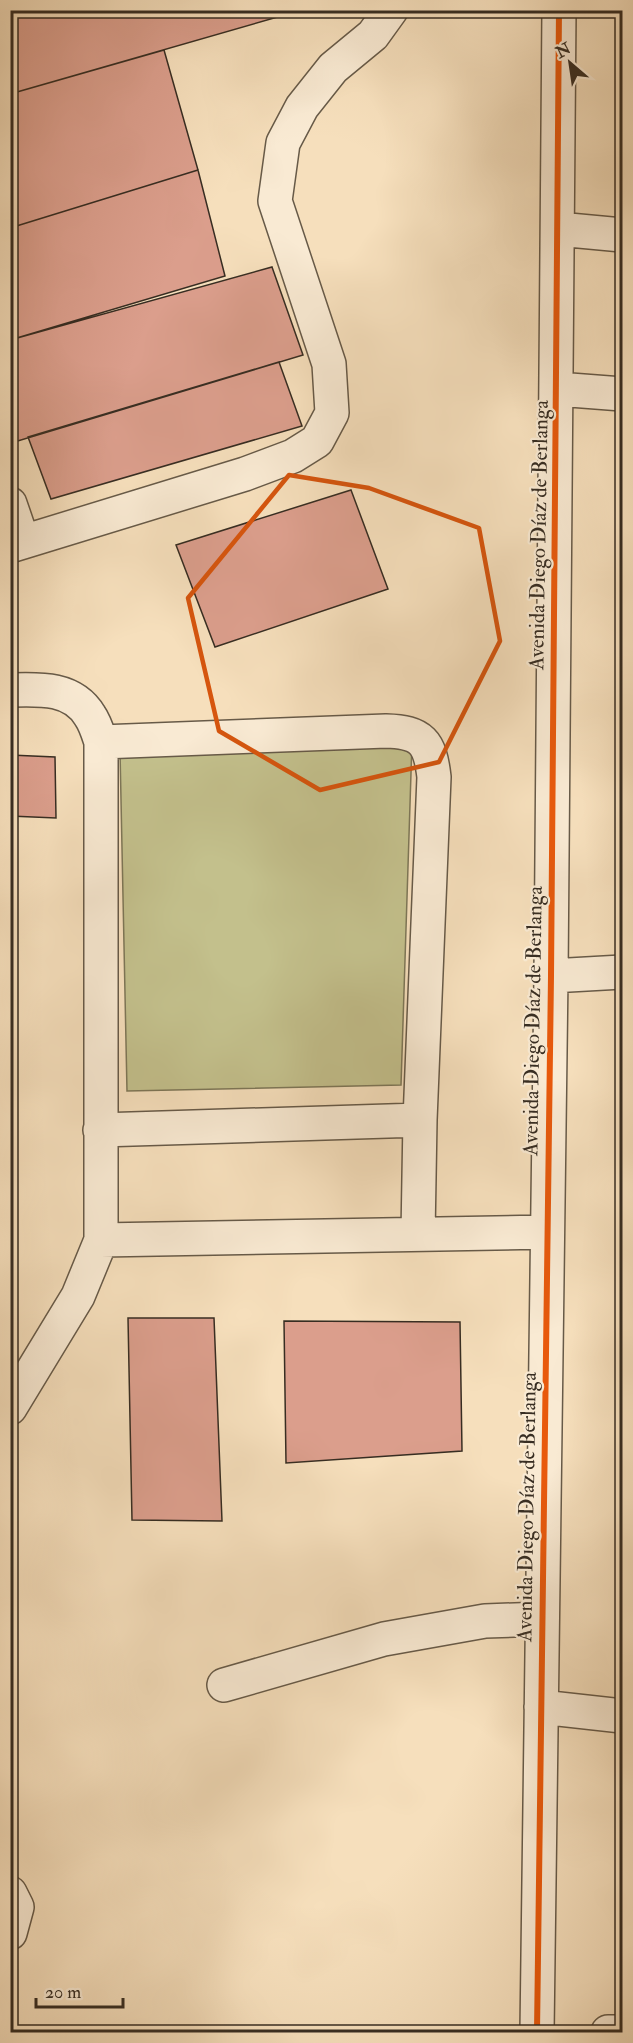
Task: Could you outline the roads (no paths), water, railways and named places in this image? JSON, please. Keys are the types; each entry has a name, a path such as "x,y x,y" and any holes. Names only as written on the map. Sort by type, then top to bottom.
{"street":[{"path":"10,504 17,544 245,474 292,456 317,441 332,413 329,364 276,201 283,143 302,106 327,75 373,35 391,10"},
{"name":"Avenida Diego Díaz de Berlanga","path":"537,2032 551,976 559,10"},
{"path":"558,229 622,235"},
{"path":"557,389 622,394"},
{"path":"10,690 40,689 69,695 90,714 101,742 101,1240 78,1296 10,1408"},
{"path":"101,742 386,731 408,732 421,740 432,757 434,777 420,1120 418,1234"},
{"path":"551,976 622,972"},
{"path":"100,1130 420,1120"},
{"path":"101,1240 546,1232"},
{"path":"224,1685 384,1639 485,1621 542,1619"},
{"path":"541,1707 622,1716"},
{"path":"10,1893 17,1907 10,1933"},
{"path":"608,2032 622,2032"}]}
